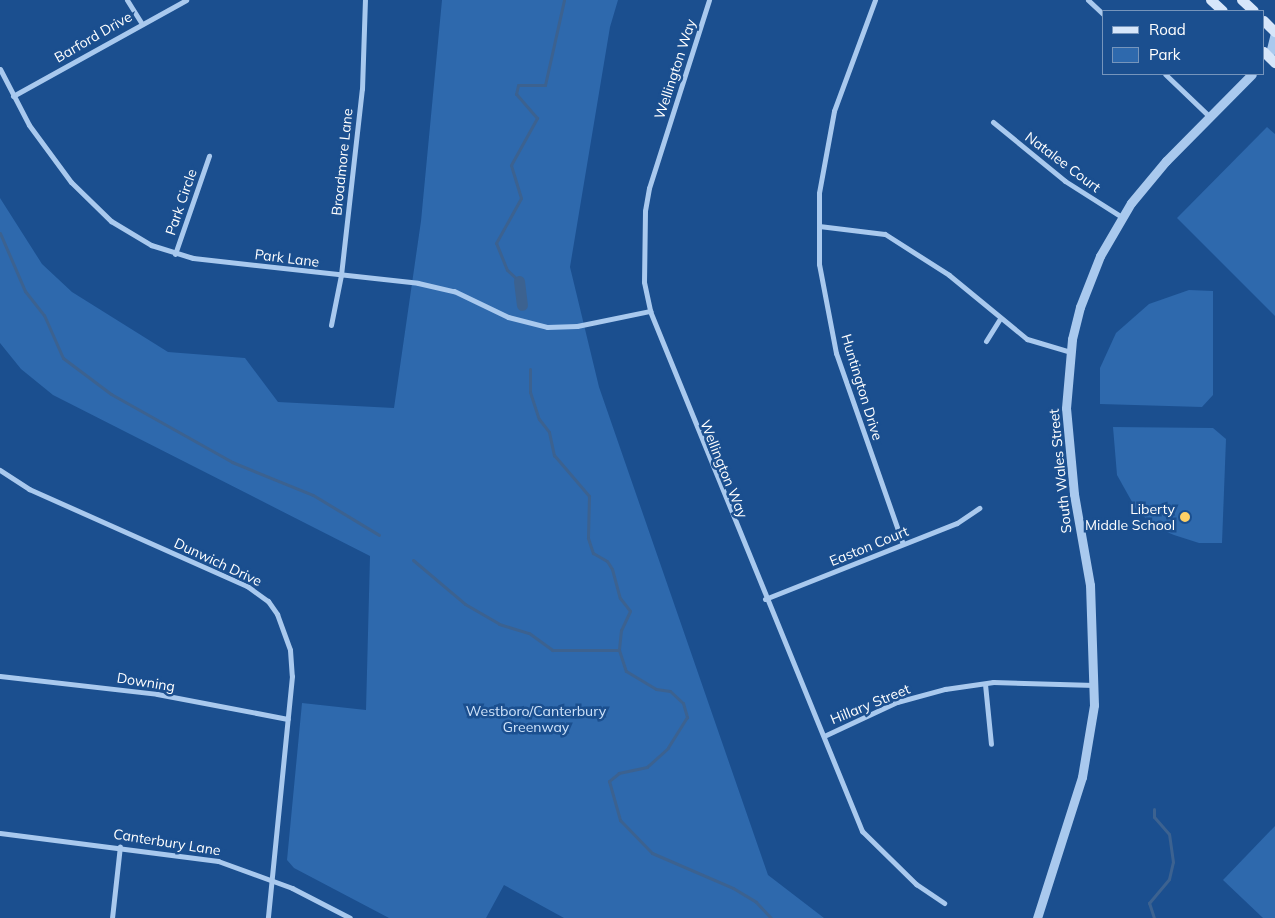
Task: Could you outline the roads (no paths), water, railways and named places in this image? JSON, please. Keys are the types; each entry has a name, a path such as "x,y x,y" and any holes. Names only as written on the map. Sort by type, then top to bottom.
{"main road":[{"path":"1211,0 1221,10"},
{"path":"1242,0 1253,10"},
{"path":"1265,22 1275,32"}],"street":[{"path":"127,0 141,22"},
{"name":"Barford Drive","path":"13,96 141,22 186,0"},
{"name":"Broadmore Lane","path":"331,325 341,275 362,89 365,0"},
{"name":"Wellington Way","path":"709,0 649,188 645,212 644,282 650,311 765,599 824,736 862,831 916,884 944,903"},
{"name":"Huntington Drive","path":"875,0 834,111 819,193 820,264 836,353 903,544"},
{"path":"1088,0 1102,13"},
{"path":"1269,58 1275,32"},
{"name":"Park Lane","path":"0,69 13,96 49,154 97,208 126,232 175,254 454,291 508,317 547,327 577,326 650,311"},
{"path":"1166,75 1210,117"},
{"name":"South Wales Street","path":"1036,918 1082,778 1094,685 1090,585 1074,494 1066,408 1071,352 1088,284 1122,217 1146,183 1251,75"},
{"name":"Natalee Court","path":"993,122 1065,181 1122,217"},
{"name":"Park Circle","path":"175,254 209,156"},
{"path":"819,226 885,234 949,275 999,320 1027,339 1071,352"},
{"path":"986,341 999,320"},
{"name":"Dunwich Drive","path":"0,471 29,489 260,593 277,614 290,650 292,676 268,918"},
{"name":"Easton Court","path":"765,599 957,523 979,508"},
{"name":"Downing","path":"0,676 157,694 288,718"},
{"path":"984,684 991,744"},
{"name":"Hillary Street","path":"824,736 897,702 984,684 1094,685"},
{"name":"Canterbury Lane","path":"0,833 120,846 218,861 272,879 350,918"},
{"path":"112,918 120,846"}],"waterway":[{"path":"519,281 507,270 496,243 521,198 511,165 537,118 516,94 518,85 545,85 564,0"},
{"path":"0,233 25,291 44,315 63,358 111,394 232,462 313,495 379,535"},
{"path":"519,281 522,305"},
{"path":"530,369 530,392 539,419 549,432 554,455 589,496 588,538 593,553 607,561 612,569 620,598 630,611 621,630 619,650 626,671 656,689 670,691 683,703 687,717 668,748 647,767 619,773 609,781 620,820 652,853 733,888 756,902 771,918"},
{"path":"413,560 465,604 499,624 529,633 552,650 619,650"},
{"path":"1154,809 1154,817 1169,834 1173,862 1169,879 1149,903 1154,918"}],"place":[{"name":"Liberty Middle School","path":"1185,517"}],"park label":[{"name":"Westboro/Canterbury Greenway","path":"536,720"}]}
